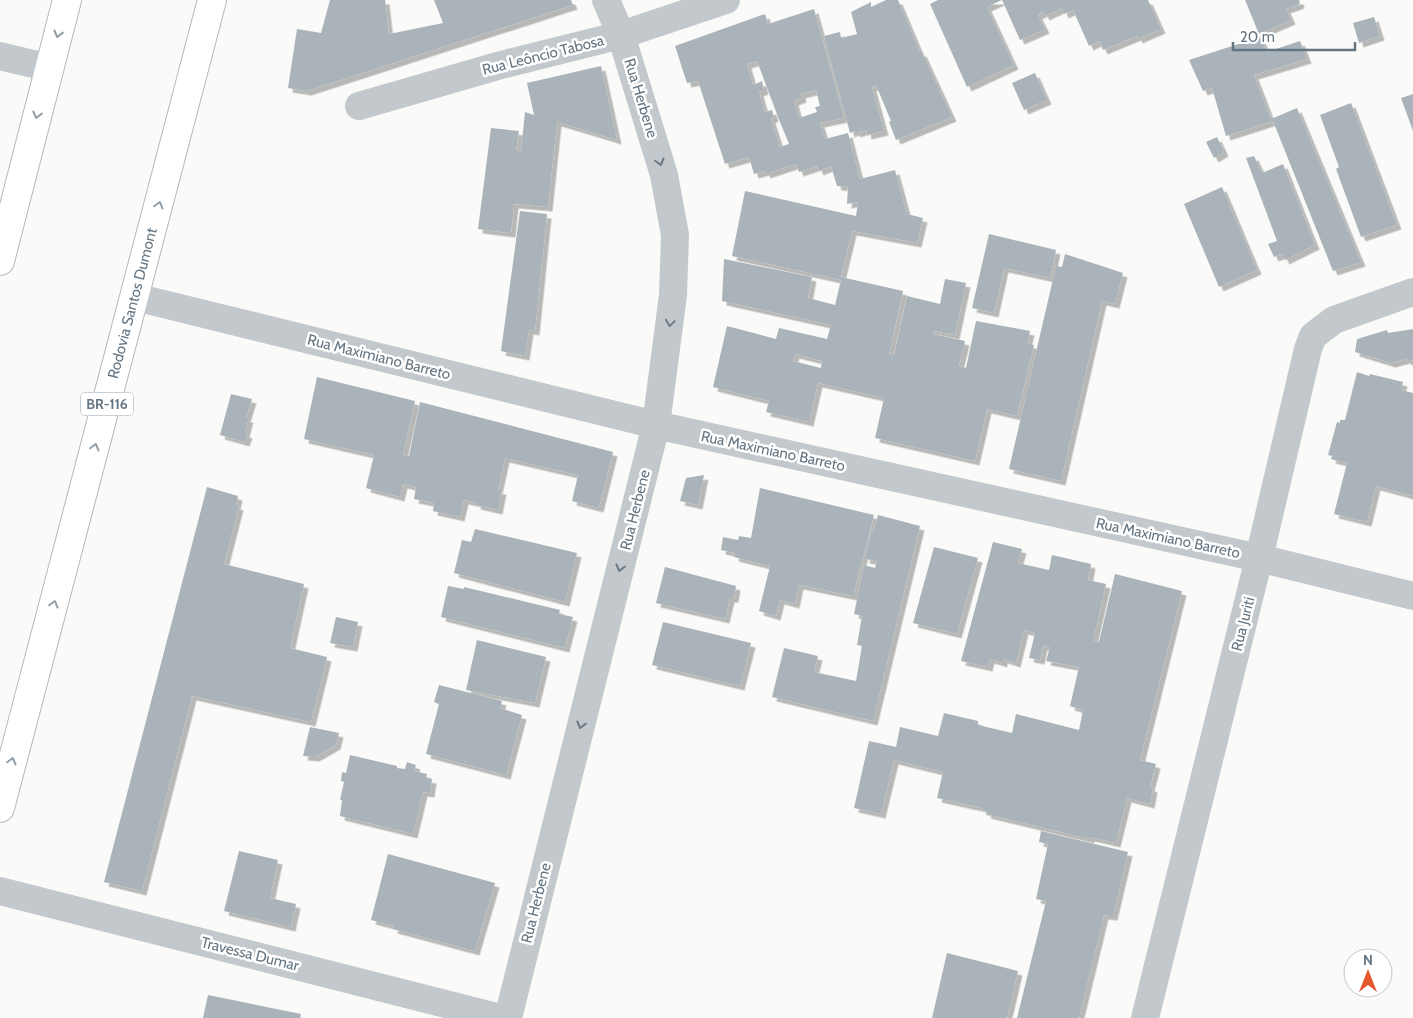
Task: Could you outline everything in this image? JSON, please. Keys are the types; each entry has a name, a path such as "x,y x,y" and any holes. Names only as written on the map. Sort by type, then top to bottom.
{"highway":[{"path":"0,261 67,0"},
{"name":"Rodovia Santos Dumont","path":"0,808 212,0"}],"street":[{"name":"Rua Herbene","path":"508,1018 656,425 673,295 675,235 664,175 621,35 606,0"},
{"name":"Rua Leôncio Tabosa","path":"359,106 501,65 621,35 726,0"},
{"path":"0,56 50,68"},
{"name":"Rua Juriti","path":"1145,1018 1259,558 1308,349 1313,336 1334,320 1413,292"},
{"name":"Rua Maximiano Barreto","path":"135,297 656,425 1259,558 1413,596"},
{"name":"Travessa Dumar","path":"0,890 501,1018"}],"building":[{"path":"330,0 385,0 389,34 443,23 434,0 571,0 573,5 307,91 288,88 297,29 321,33"},
{"path":"886,0 898,0 920,52 922,52 952,117 896,140 889,122 891,121 876,85 872,87 884,131 867,135 866,130 850,133 824,36 840,32 841,38 857,34 851,12 871,2 871,7"},
{"path":"938,0 1002,0 987,7 1014,65 967,87 930,4"},
{"path":"1002,0 1148,0 1161,29 1138,39 1137,36 1103,50 1099,41 1089,46 1073,10 1064,14 1062,8 1045,16 1043,12 1038,15 1045,29 1020,40"},
{"path":"1245,0 1299,0 1300,4 1286,9 1291,20 1259,34"},
{"path":"814,9 844,118 820,123 825,139 848,133 860,179 895,170 907,214 923,218 917,243 852,231 841,277 903,291 889,354 894,355 907,296 940,304 945,279 966,283 955,335 934,331 933,334 965,341 959,366 966,368 976,321 1030,331 1027,343 1034,345 1017,416 987,409 975,461 875,438 884,398 818,383 809,422 766,412 769,401 713,387 727,326 776,339 779,328 827,339 831,325 722,301 724,259 812,277 808,298 835,305 841,280 732,256 745,191 856,216 858,202 847,204 848,187 837,186 831,166 819,171 817,166 799,172 796,164 766,174 765,171 754,174 749,157 725,164 698,81 687,83 675,46 765,14 768,24","holes":["757,61 789,144 780,147 771,119 774,117 772,110 765,112 759,92 764,90 762,81 753,85 747,64","816,90 820,106 815,107 817,112 799,118 794,101 802,98 801,94","795,354 822,361 821,368 793,361"]},
{"path":"1374,17 1380,36 1359,43 1353,23"},
{"path":"1260,37 1267,52 1300,41 1307,59 1254,75 1271,119 1297,108 1361,262 1333,271 1273,121 1226,136 1212,88 1203,91 1189,60"},
{"path":"601,66 617,140 557,122 548,207 514,204 511,233 478,229 491,128 519,131 516,150 521,151 525,112 534,115 527,83"},
{"path":"1035,73 1047,100 1024,110 1012,83"},
{"path":"1413,94 1413,131 1401,98"},
{"path":"1351,103 1397,225 1361,237 1336,169 1339,167 1320,115"},
{"path":"1217,137 1224,152 1214,158 1206,142"},
{"path":"1254,156 1262,173 1283,164 1315,245 1285,260 1282,254 1274,257 1268,244 1277,241 1246,158"},
{"path":"1222,187 1257,270 1219,287 1184,204"},
{"path":"520,211 547,214 535,331 529,330 525,356 501,351"},
{"path":"989,234 1056,250 1050,278 1004,268 994,313 972,308"},
{"path":"1065,254 1123,273 1115,304 1102,301 1061,481 1009,469 1056,266 1062,267"},
{"path":"1413,329 1413,360 1408,361 1406,359 1391,363 1355,352 1357,339 1387,330 1388,333"},
{"path":"1357,372 1403,382 1401,390 1413,393 1413,496 1376,486 1367,522 1334,514 1347,463 1331,459 1332,456 1328,455 1337,422 1340,423 1340,420 1345,420"},
{"path":"317,377 415,401 403,455 409,456 420,402 613,452 599,508 572,501 578,475 505,458 498,490 502,490 498,510 464,500 460,517 433,511 434,503 414,499 416,487 403,484 400,497 366,488 374,455 304,439"},
{"path":"231,394 252,399 246,418 249,418 245,433 248,434 245,442 220,435"},
{"path":"704,475 698,505 680,501 686,478"},
{"path":"207,487 238,496 236,505 239,506 224,564 304,584 290,648 327,657 311,722 192,696 142,891 104,882"},
{"path":"760,488 874,515 853,596 799,585 795,604 780,600 776,616 759,611 770,566 734,557 735,553 721,550 723,537 738,540 739,536 751,538"},
{"path":"878,515 920,526 873,721 772,697 784,648 818,656 814,672 856,681 862,646 857,645 862,616 854,614 864,565 875,568 877,561 865,559 871,532 873,533"},
{"path":"475,529 577,553 565,602 454,573 462,540 471,542"},
{"path":"993,542 1022,549 1018,563 1049,570 1052,555 1091,564 1088,580 1106,584 1093,641 1099,642 1115,574 1182,591 1140,760 1156,764 1150,787 1153,788 1150,804 1127,798 1116,843 1090,837 1090,839 986,814 987,812 981,810 982,808 937,798 943,772 894,760 881,814 854,808 869,741 896,747 900,727 938,736 944,713 978,721 978,725 1012,733 1016,714 1079,730 1083,710 1070,706 1079,667 1046,661 1050,647 1043,646 1040,660 1029,658 1035,633 1024,630 1016,663 1003,659 1003,663 990,659 988,667 961,661"},
{"path":"934,547 978,558 957,634 913,623"},
{"path":"665,567 736,586 734,598 730,598 725,619 656,603"},
{"path":"448,586 464,589 464,587 560,610 559,614 573,617 565,648 441,617"},
{"path":"336,617 358,622 353,647 330,643"},
{"path":"663,622 751,643 740,686 652,665"},
{"path":"477,640 546,657 535,703 466,690"},
{"path":"439,685 502,701 500,708 522,715 506,775 426,754 439,704 434,702"},
{"path":"310,727 339,733 336,745 315,757 303,756"},
{"path":"350,755 405,769 407,762 416,765 414,771 427,774 426,778 432,779 430,793 423,792 413,834 340,816 342,800 340,800 344,782 341,781 342,772 346,773"},
{"path":"1041,831 1128,852 1113,916 1104,915 1079,1018 1017,1018 1046,901 1036,899 1048,844 1039,842"},
{"path":"239,851 278,860 270,898 296,904 291,927 224,911"},
{"path":"388,854 495,883 475,951 393,929 394,926 371,920"},
{"path":"947,953 1018,971 1007,1018 932,1018"},
{"path":"208,995 301,1014 300,1018 203,1018"}]}
